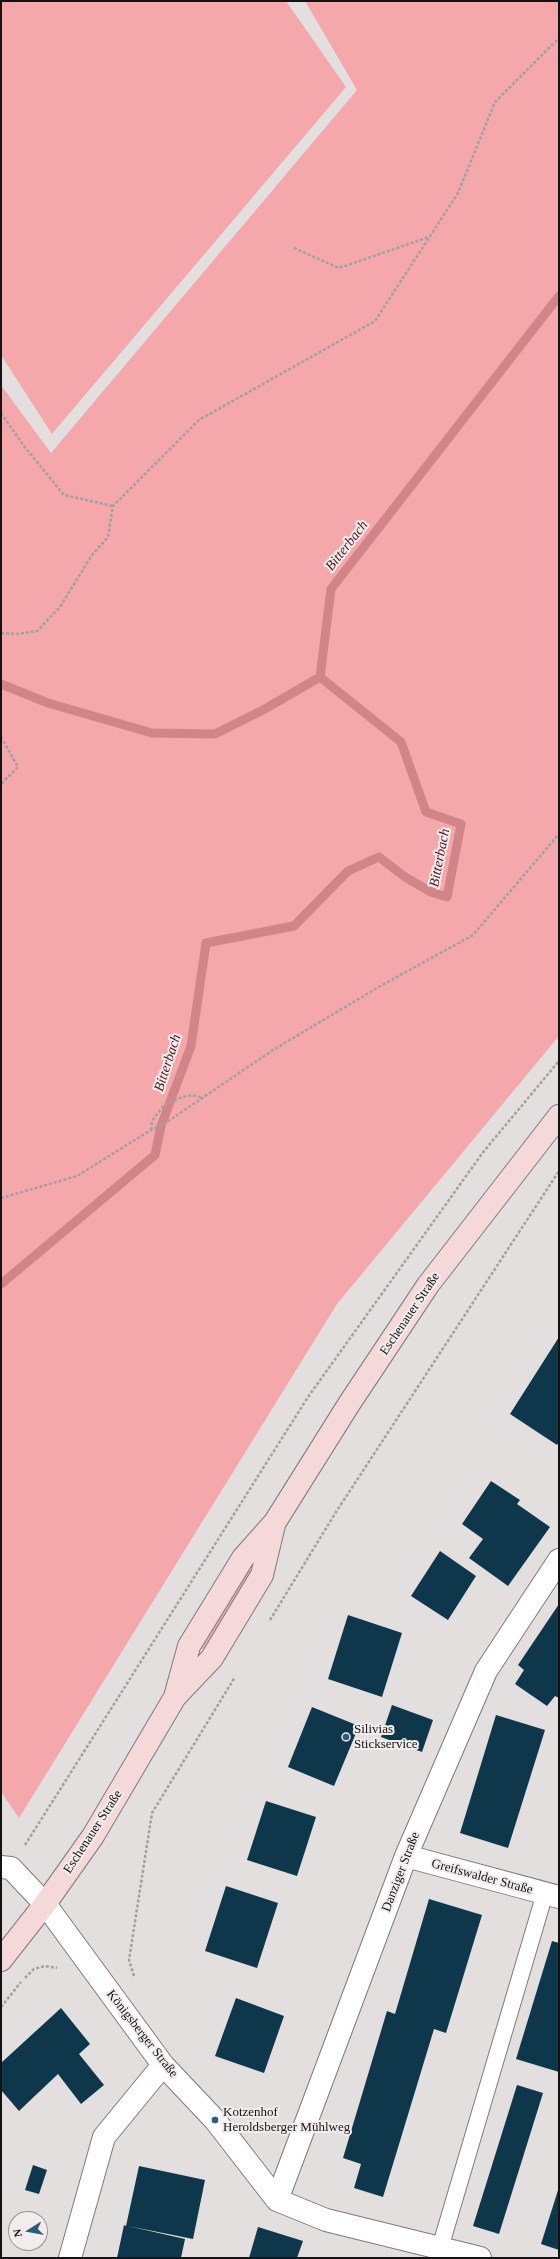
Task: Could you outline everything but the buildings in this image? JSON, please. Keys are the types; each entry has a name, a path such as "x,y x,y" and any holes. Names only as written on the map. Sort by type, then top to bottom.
{"main road":[{"name":"Eschenauer Straße","path":"1,1960 45,1904 93,1836 175,1697 212,1658 262,1575 275,1522 349,1404 428,1285 559,1116"}],"street":[{"name":"Danziger Straße","path":"277,2200 406,1856 486,1671 559,1560"},
{"name":"Greifswalder Straße","path":"406,1856 552,1895"},
{"name":"Königsberger Straße","path":"6,1867 45,1904 162,2065 215,2120 277,2200"},
{"path":"70,2258 104,2137 162,2065"},
{"path":"277,2200 326,2220 480,2258"}],"lane":[{"path":"440,2248 552,1895"}],"path":[{"path":"1,633 18,634 36,631 60,607 92,555 108,538 113,506 199,420 374,321 458,193 495,102 559,38"},
{"path":"294,248 338,268 429,237"},
{"path":"1,413 24,446 64,495 113,506"},
{"path":"1,737 18,767 1,784"},
{"path":"1,1198 77,1176 151,1130 161,1126 273,1050 377,988 473,935 559,834"},
{"path":"6,1867 308,1397 484,1151 559,1061"},
{"path":"151,1130 152,1121 164,1105 182,1097 192,1095 204,1098"},
{"path":"266,1626 336,1512 559,1171"},
{"path":"134,1978 129,1960 152,1813 237,1673"},
{"path":"1,2007 19,1984"}],"shaded area":[{"path":"1,1 286,1 346,87 52,434 1,355"},
{"path":"305,1 559,1 559,1036 337,1304 19,1818 1,1792 1,385 51,453 357,90"},
{"path":"245,1570 252,1570 252,1574 207,1648 201,1649 199,1645"}],"waterway":[{"name":"Bitterbach","path":"1,1284 155,1155 161,1126 191,1046 206,943 294,926 348,871 379,857 405,877 431,892 447,897 461,824 426,812 401,742 320,677 331,589 559,296"},
{"path":"1,684 48,703 152,733 215,734 263,710 320,677"}],"place":[{"name":"Silivias Stickservice","path":"346,1737"},
{"name":"Kotzenhof Heroldsberger Mühlweg","path":"215,2120"}]}
